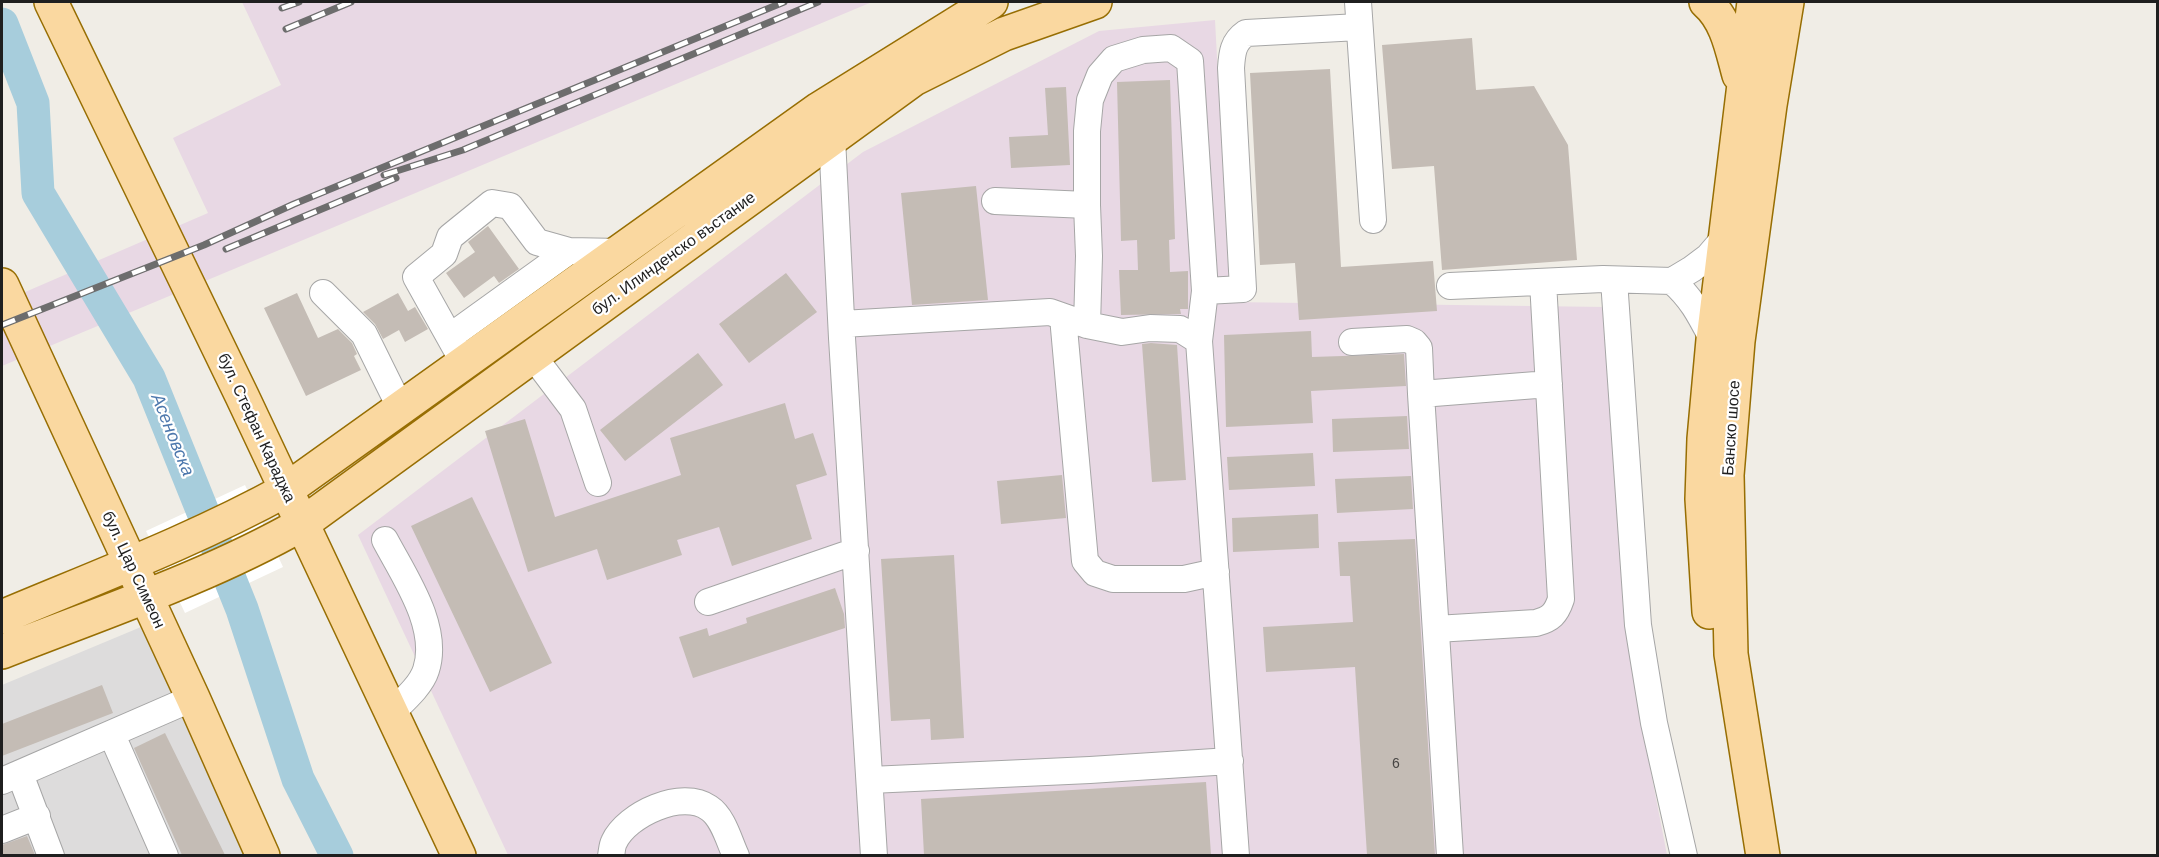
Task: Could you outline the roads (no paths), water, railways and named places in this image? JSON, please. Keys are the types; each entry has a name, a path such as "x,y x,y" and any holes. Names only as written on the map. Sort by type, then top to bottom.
{"main road":[{"name":"бул. Стефан Караджа","path":"51,2 459,855"},
{"name":"бул. Илинденско въстание","path":"158,590 271,541 302,524 533,356 826,124 991,2"},
{"name":"бул. Илинденско въстание","path":"143,557 255,507 286,490 401,409 457,350 621,252 826,124 1004,34 1095,2"},
{"path":"1706,2 1713,8 1728,34 1742,86"},
{"name":"Банско шосе","path":"1742,855 1711,653 1702,499 1704,439 1713,340 1754,2"},
{"name":"Банско шосе","path":"1763,855 1731,654 1727,475 1738,341 1770,105 1787,2"},
{"name":"бул. Цар Симеон","path":"2,285 143,557 158,590 193,698 263,855"},
{"path":"2,617 143,557"},
{"path":"2,652 158,590"}],"street":[{"path":"1358,2 1373,220"},
{"path":"1205,291 1243,288 1232,68 1232,52 1237,39 1246,33 1359,27"},
{"path":"1216,572 1184,579 1113,579 1095,573 1084,561 1075,321 1089,256 1087,131 1090,99 1100,75 1114,59 1143,50 1171,48 1190,61 1205,291 1199,341 1230,761 1236,855"},
{"path":"826,124 842,324 874,855"},
{"path":"995,201 1087,205"},
{"path":"569,250 457,350 416,277 444,254 450,237 492,203 510,206 537,242 569,250 621,252"},
{"path":"1450,286 1614,279 1672,281 1708,257 1726,236"},
{"path":"1614,279 1638,625 1654,723 1684,855"},
{"path":"1672,281 1686,293 1696,307 1713,340"},
{"path":"1436,629 1536,623 1550,619 1558,610 1561,599 1543,282"},
{"path":"323,292 364,334 401,409"},
{"path":"842,324 1050,312 1075,321 1122,332 1150,328 1180,329 1199,341"},
{"path":"1352,342 1407,339 1419,348 1450,855"},
{"path":"533,356 573,409 598,483"},
{"path":"1421,394 1549,384"},
{"path":"385,540 424,617 429,645 426,671 411,693 391,713"},
{"path":"708,602 856,551"},
{"path":"51,855 37,816 11,778 193,698"},
{"path":"112,735 165,855"},
{"path":"870,780 1230,761"},
{"path":"611,855 614,842 633,820 665,803 680,800 698,802 710,808 720,820 736,855"},
{"path":"2,830 37,816"}],"waterway":[{"name":"Асеновска","path":"2,24 33,103 38,193 149,378 242,609 298,779 337,856"}],"railway":[{"path":"282,8 299,2"},
{"path":"286,29 351,2"},
{"path":"2,325 204,245 294,204 784,2"},
{"path":"384,175 463,150 818,2"},
{"path":"226,249 396,178"}]}
